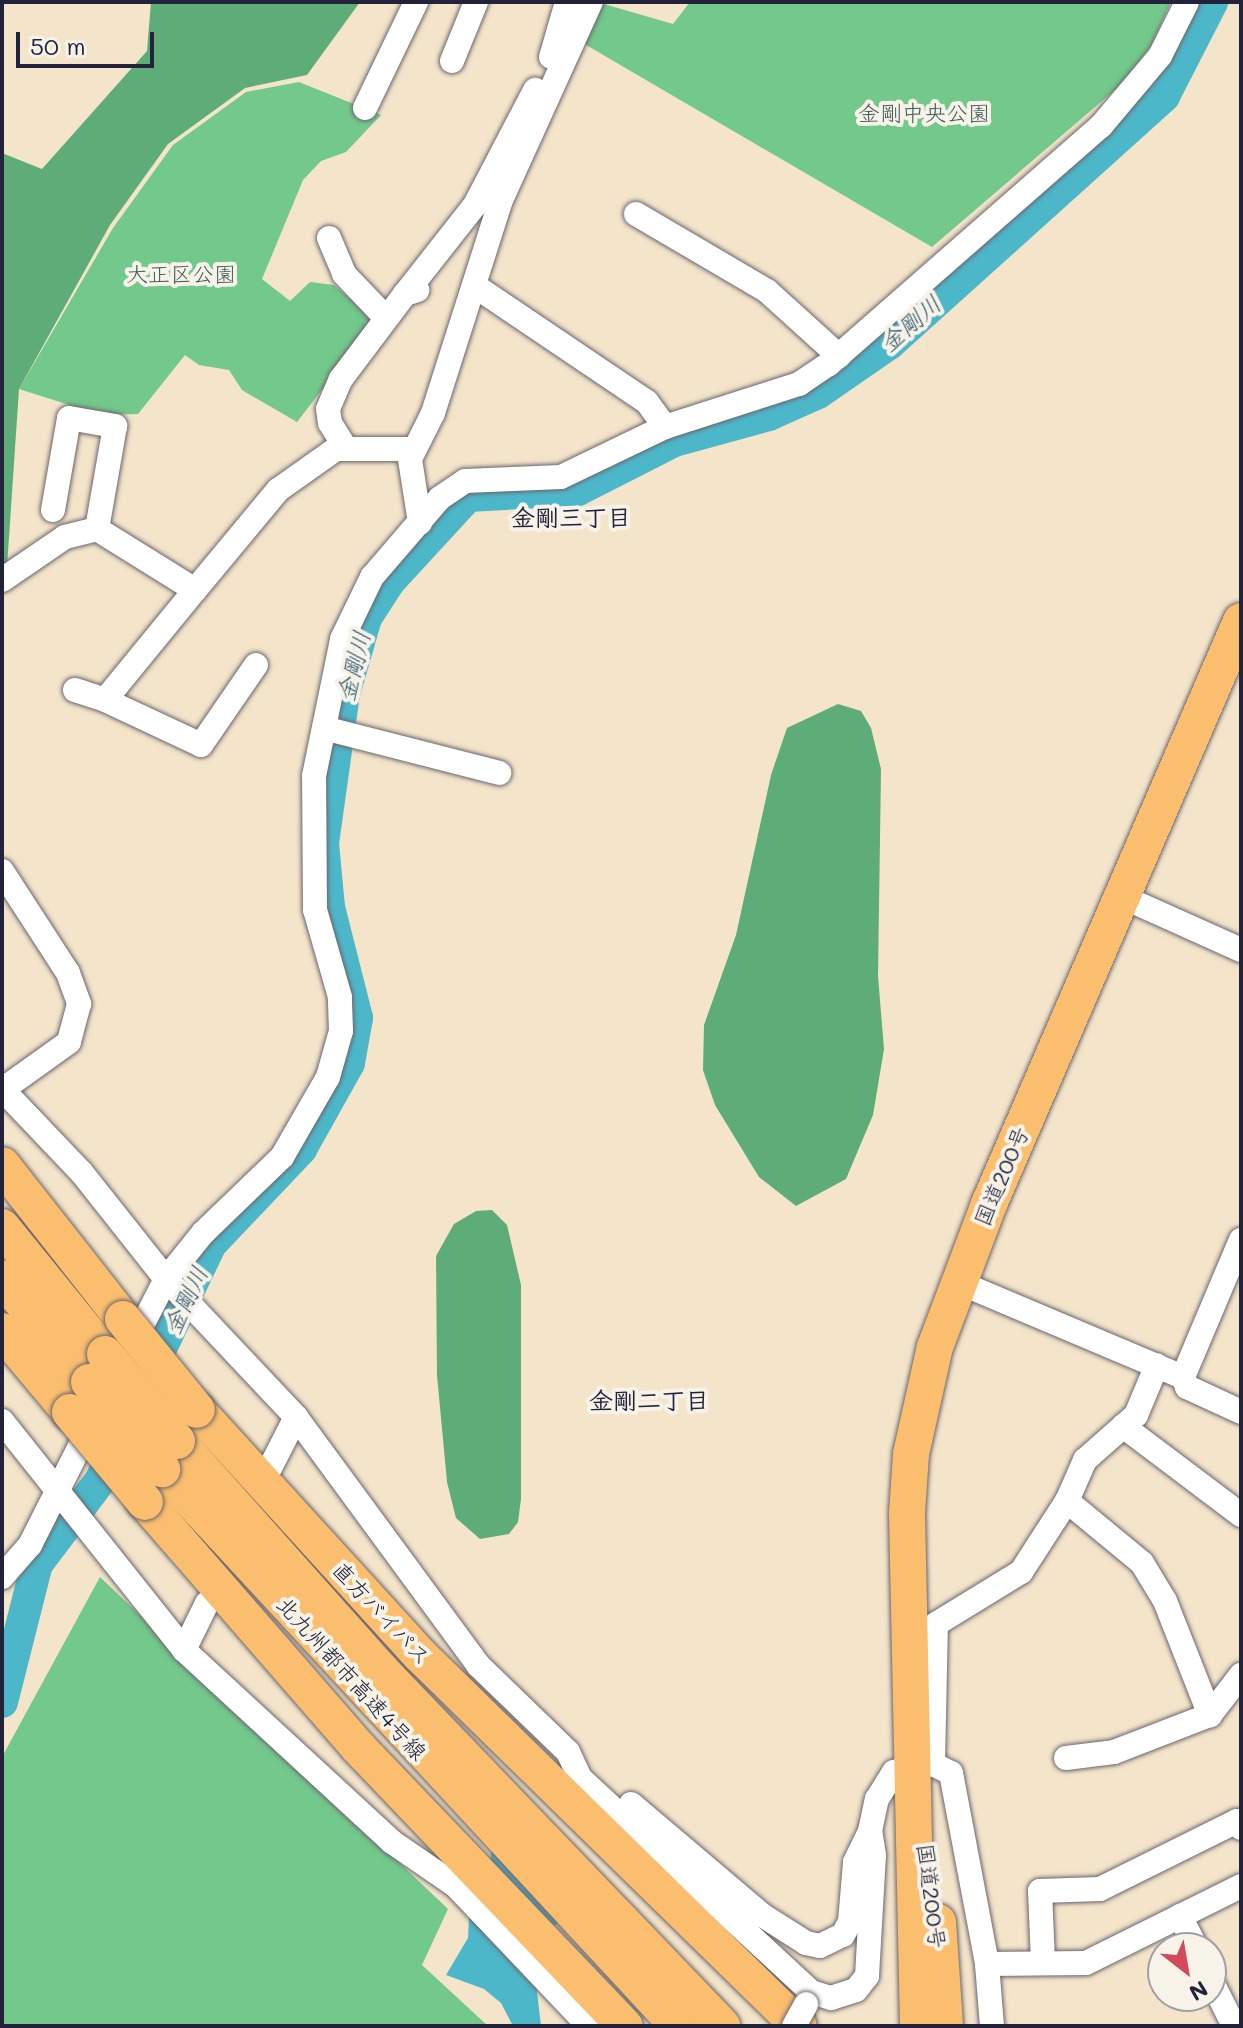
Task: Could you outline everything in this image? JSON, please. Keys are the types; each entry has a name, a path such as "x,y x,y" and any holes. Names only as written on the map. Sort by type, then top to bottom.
{"highway":[{"name":"国道200号","path":"945,2026 907,1513 911,1454 935,1347 958,1282 1241,621"},
{"name":"直方バイパス","path":"2,1165 197,1410 420,1655 799,2014"},
{"path":"2,1206 34,1319"},
{"path":"2,1227 70,1412 358,1747 460,1872 552,1969 625,2026"},
{"path":"2,1278 34,1319"},
{"path":"2,1287 34,1319"},
{"name":"北九州都市高速4号線","path":"34,1319 97,1368 463,1800 678,2026"},
{"name":"北九州都市高速4号線","path":"169,1455 379,1668 722,2026"},
{"name":"国道200号","path":"917,2009 924,1765"},
{"path":"898,2026 917,2009"}],"street":[{"path":"365,108 416,2"},
{"path":"452,61 476,2"},
{"path":"567,2 546,68 475,205 341,379 328,409 330,423 345,447 412,457 431,484 465,481 531,490 583,469 665,427 799,384 839,356 1101,126 1160,56 1187,2"},
{"path":"420,523 412,457 433,413 501,200 591,2"},
{"path":"405,294 433,277 501,200"},
{"path":"636,214 767,291 839,356"},
{"path":"329,238 344,274 386,318"},
{"path":"475,286 647,402 665,427"},
{"path":"53,510 69,418 115,426 97,529"},
{"path":"105,700 278,490 345,447"},
{"path":"2,1577 30,1545 166,1279 203,1233 282,1157 328,1077 341,1031 340,997 315,910 314,776 342,639 372,577 440,498 465,481"},
{"path":"2,580 65,537 97,529 195,590"},
{"path":"75,690 105,700 201,745 256,665"},
{"path":"324,728 499,773"},
{"path":"2,871 68,973 79,1004 69,1042 2,1089 82,1173 166,1279 296,1417 478,1665 568,1752 703,1869 806,1943 832,1942 850,1922 855,1862 870,1831 877,1799 894,1772 924,1765 951,1773 987,1964 991,2016 1011,2026"},
{"path":"1123,897 1241,950"},
{"path":"1183,1377 1231,1300 1241,1240"},
{"path":"958,1282 1157,1365 1183,1377 1187,1387 1241,1412"},
{"path":"924,1765 936,1624 1021,1572 1067,1501 1085,1460 1136,1415 1157,1365"},
{"path":"270,1468 296,1417"},
{"path":"2,1421 184,1650 392,1842 460,1872"},
{"path":"1123,1426 1241,1515"},
{"path":"1067,1501 1142,1563 1165,1601 1210,1715"},
{"path":"184,1650 207,1603"},
{"path":"1066,1758 1114,1752 1210,1715 1241,1675"},
{"path":"568,1752 580,1778 799,2014 856,1990 867,1976 874,1855 870,1831"},
{"path":"1043,1962 1040,1891 1100,1889 1237,1821 1241,1828"},
{"path":"987,1964 1086,1963 1241,1886"},
{"path":"1180,1916 1188,1932"},
{"path":"552,1969 573,2017 589,2026"}],"green space":[{"path":"151,2 360,2 307,75 245,88 168,144 110,225 19,389 7,567 2,570 2,153 42,169 147,51"},
{"name":"金剛中央公園","path":"597,2 673,24 690,2 1171,2 1151,46 1123,83 932,247 581,42"},
{"name":"大正区公園","path":"299,82 381,115 346,152 321,161 303,180 262,279 290,301 310,282 334,285 375,321 297,422 242,390 229,370 199,365 185,355 138,414 101,415 19,389 113,228 173,145 246,92"},
{"path":"838,704 861,711 871,728 881,769 878,976 884,1049 873,1115 846,1179 796,1206 759,1177 715,1105 703,1070 704,1025 736,935 771,775 787,728"},
{"path":"492,1210 507,1225 521,1285 521,1499 518,1522 509,1534 480,1539 456,1518 447,1482 437,1375 436,1256 454,1224 476,1211"},
{"path":"100,1577 448,1909 422,1965 488,2026 2,2026 2,1757"}],"water":[{"path":"506,1831 585,1908 552,1927 536,1983 541,2026 513,2026 501,2003 484,1989 446,1975 468,1938 469,1917 489,1874 491,1853"}],"waterway":[{"name":"金剛川","path":"146,1380 211,1244 301,1149 349,1063 357,1018 329,907 323,843 344,694 366,618 389,582 468,496 578,490 674,441 769,415 818,393 889,344 1164,96 1212,2"},
{"name":"金剛川","path":"2,1702 37,1564 100,1481 119,1441"}],"district":[{"name":"金剛三丁目","path":"571,517"},
{"name":"金剛二丁目","path":"649,1400"}]}
